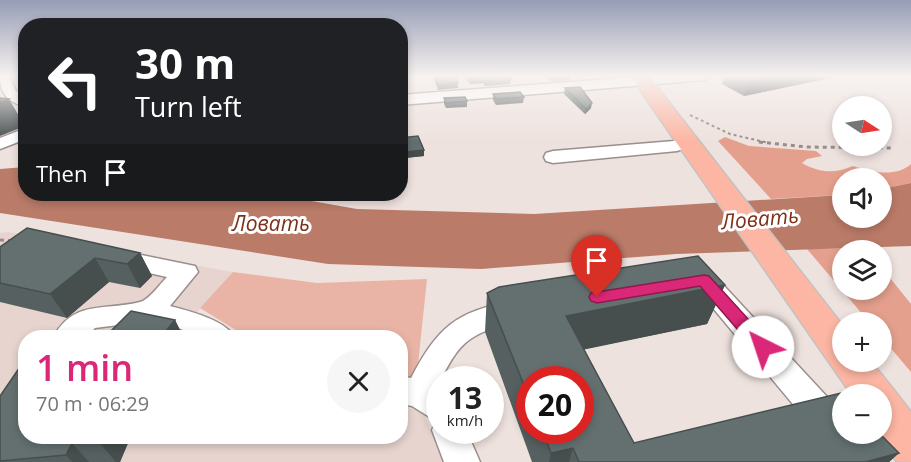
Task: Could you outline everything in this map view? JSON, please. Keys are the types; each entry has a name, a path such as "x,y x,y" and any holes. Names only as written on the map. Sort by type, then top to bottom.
{"main road":[{"path":"657,98 832,338"},
{"path":"892,420 911,446"}],"street":[{"path":"408,99 438,98"},
{"path":"0,144 18,136"},
{"path":"553,158 677,146 688,141"},
{"path":"92,253 186,272 150,311"},
{"path":"670,285 704,280 864,462"},
{"path":"420,397 444,345 469,325 490,315 535,307"},
{"path":"75,330 87,319 150,311 189,321 206,330"},
{"path":"455,444 462,462"}],"path":[{"path":"667,98 712,127 753,141 841,148 894,148"},
{"path":"0,240 16,241"}],"shaded area":[{"path":"725,137 749,146 816,151 822,156 807,159 802,163 815,169 832,171 832,196 771,199 718,141"},
{"path":"911,164 911,183 892,187 892,172"},
{"path":"9,232 233,272 182,329 184,330 18,330 18,444 408,444 408,408 423,411 426,419 426,444 436,444 443,462 0,462 0,233"},
{"path":"832,248 832,278 807,249"},
{"path":"233,272 317,283 427,279 417,374 408,386 408,330 236,330 200,308"},
{"path":"892,280 911,304 911,372 892,350 892,312 861,312 850,300 892,300"}],"water":[{"name":"Ловать","path":"18,168 18,201 312,201 357,209 534,214 832,196 832,228 892,228 892,187 911,183 911,246 892,247 892,240 832,240 832,249 676,254 481,269 328,264 0,213 0,169"}],"building":[{"path":"444,98 465,98 467,101 446,103"},
{"path":"575,98 588,98 592,103 586,109"},
{"path":"418,136 424,150 408,152 408,137"},
{"path":"27,228 140,253 127,264 95,258 50,294 0,283 0,247"},
{"path":"698,256 725,285 566,316 593,366 516,366 487,293 499,287"},
{"path":"131,311 175,320 167,330 112,330"},
{"path":"594,368 634,443 832,395 832,444 890,444 899,453 865,462 579,462 573,448 551,453 547,444 594,444"},
{"path":"18,370 18,444 72,444 66,455 0,461 0,396"}],"route":[{"path":"597,297 704,280 763,347"}]}
